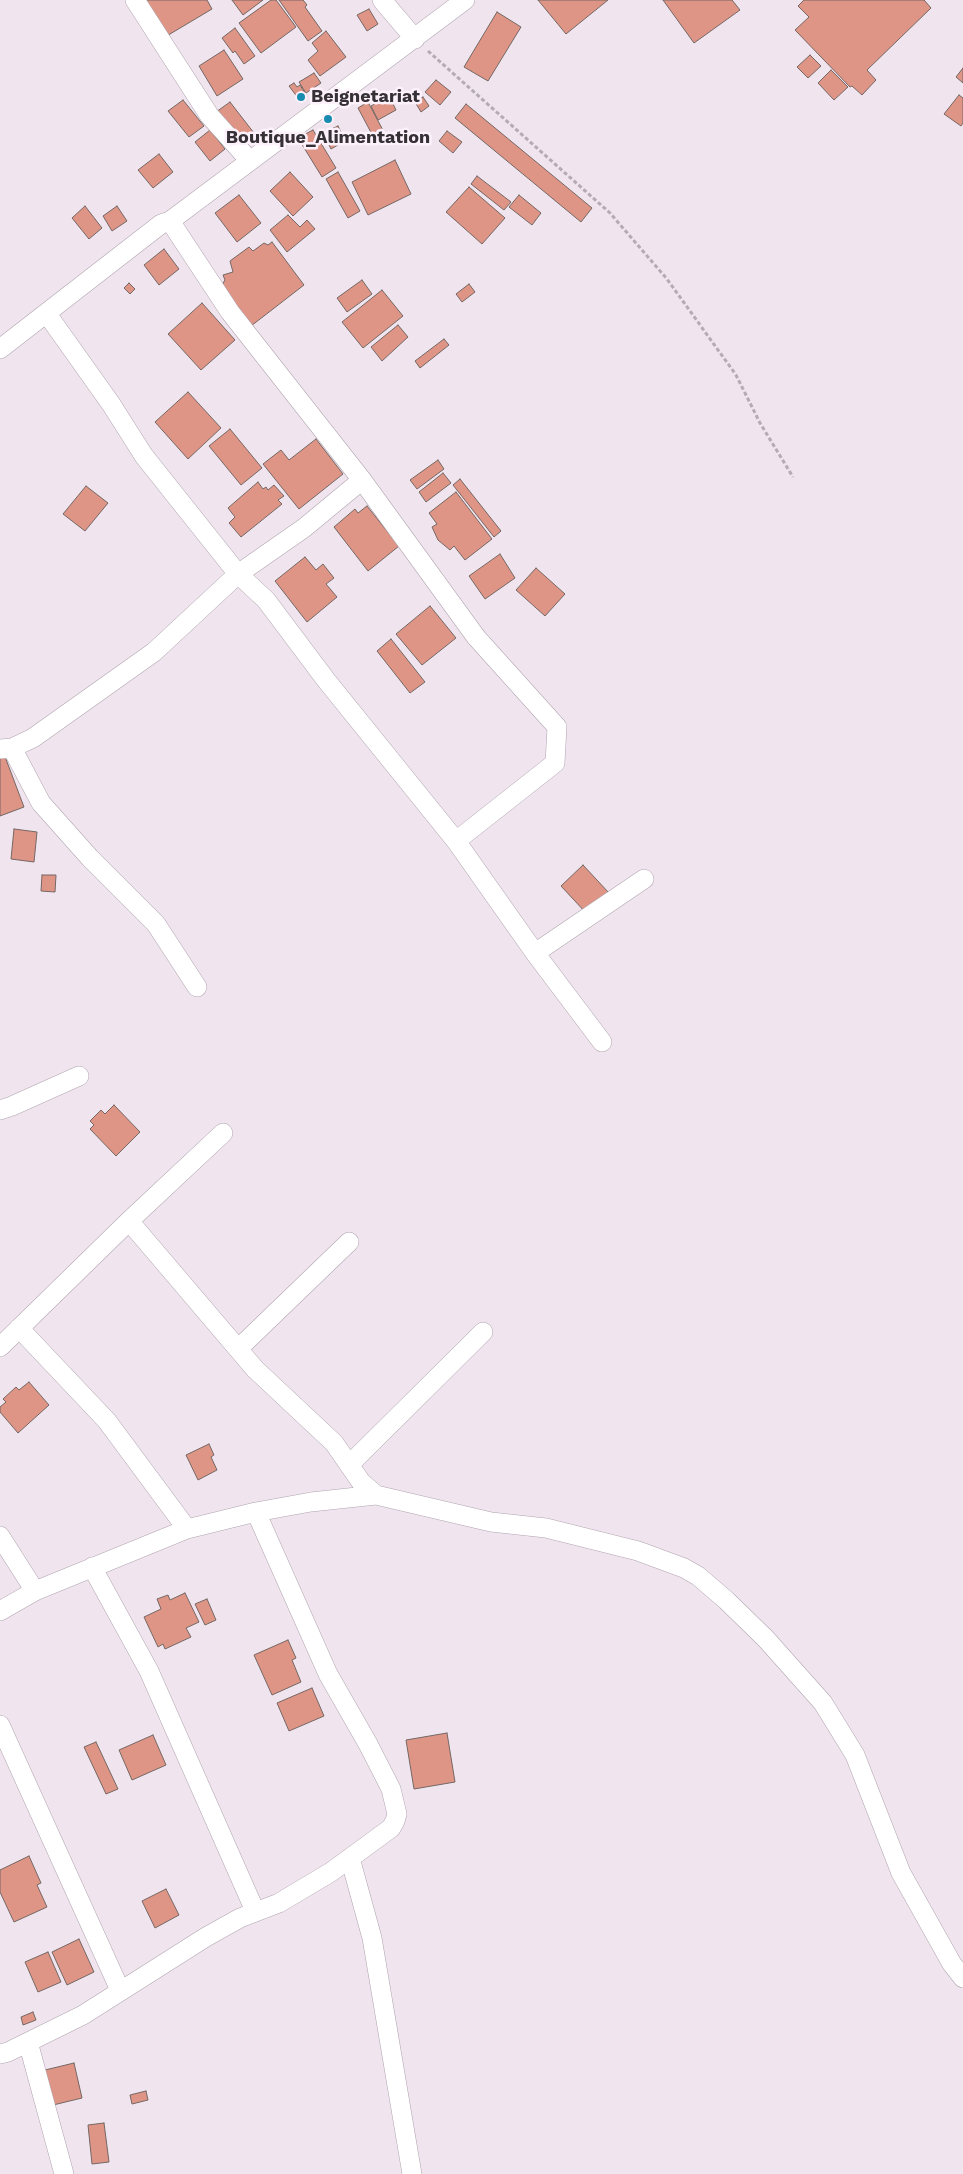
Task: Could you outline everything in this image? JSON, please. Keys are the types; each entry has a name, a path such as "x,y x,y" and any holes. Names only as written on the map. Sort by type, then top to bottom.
{"street":[{"path":"135,0 209,114 250,161"},
{"path":"382,0 415,39"},
{"path":"0,349 162,224 170,221 465,0"},
{"path":"170,221 230,312 362,480 476,637 557,727 554,763 456,841"},
{"path":"46,314 101,391 144,456 238,574 266,600 326,680 456,841 602,1042"},
{"path":"197,987 156,924 90,858 41,803 6,748 33,738 154,652 238,574 304,528 362,480"},
{"path":"536,953 644,879"},
{"path":"0,1110 79,1076"},
{"path":"0,1347 129,1221 223,1133"},
{"path":"129,1221 255,1369 334,1443 361,1482 376,1495"},
{"path":"238,1349 349,1242"},
{"path":"19,1328 107,1421 187,1529"},
{"path":"349,1465 483,1332"},
{"path":"0,1611 35,1591 187,1529 256,1512 311,1502 376,1495 491,1522 546,1528 638,1551 684,1568 698,1576 753,1626 823,1703 855,1755 901,1873 952,1964 963,1978"},
{"path":"0,2054 83,2015 206,1937 279,1902 350,1858 391,1828 397,1814 390,1789 368,1744 328,1674 256,1512"},
{"path":"0,1536 35,1591"},
{"path":"92,1567 149,1671 255,1912"},
{"path":"0,1725 120,1990"},
{"path":"350,1858 372,1938 412,2174"},
{"path":"28,2042 64,2174"}],"path":[{"path":"415,39 616,220 667,280 736,375 760,423 793,477"}],"building":[{"path":"143,0 207,0 212,9 165,37"},
{"path":"232,0 263,0 243,15"},
{"path":"271,0 276,0 296,27 261,53 239,23"},
{"path":"279,0 303,0 307,5 305,7 322,31 308,41"},
{"path":"538,0 608,0 566,34"},
{"path":"663,0 732,0 740,10 694,43"},
{"path":"804,0 924,0 931,8 867,70 876,80 862,95 852,86 850,87 795,30 809,17 798,6"},
{"path":"369,9 378,24 367,31 357,15"},
{"path":"497,12 521,27 488,81 464,67"},
{"path":"235,28 255,56 244,64 235,51 233,53 222,38"},
{"path":"326,31 346,57 320,76 308,60 318,51 312,43"},
{"path":"224,50 243,79 217,96 199,66"},
{"path":"810,55 821,66 808,78 797,67"},
{"path":"963,68 963,83 956,77"},
{"path":"831,70 848,87 834,100 818,83"},
{"path":"314,73 321,83 306,93 299,82"},
{"path":"436,80 451,92 440,105 425,92"},
{"path":"294,83 297,87 300,85 305,93 298,98 289,86"},
{"path":"959,95 963,98 963,123 961,126 944,114"},
{"path":"389,96 396,110 378,120 371,106"},
{"path":"423,97 429,106 421,112 415,102"},
{"path":"183,100 204,126 189,137 168,111"},
{"path":"230,102 254,133 236,147 212,115"},
{"path":"368,102 385,134 375,140 358,108"},
{"path":"466,104 592,208 581,222 455,118"},
{"path":"338,126 345,141 331,149 323,133"},
{"path":"210,130 225,149 210,161 195,142"},
{"path":"313,130 336,168 322,177 298,138"},
{"path":"447,131 462,142 453,153 439,141"},
{"path":"159,154 173,172 153,188 138,170"},
{"path":"395,160 411,194 368,215 352,182"},
{"path":"290,172 313,197 293,216 270,191"},
{"path":"338,172 360,211 348,218 326,179"},
{"path":"477,176 511,202 504,210 471,184"},
{"path":"469,187 505,218 482,244 446,212"},
{"path":"239,195 261,223 237,242 215,213"},
{"path":"519,195 541,213 532,225 509,207"},
{"path":"85,206 102,228 89,239 72,218"},
{"path":"117,206 127,221 112,231 103,216"},
{"path":"288,215 300,227 307,220 315,229 287,252 270,230"},
{"path":"272,242 304,285 251,326 222,285 225,280 223,275 233,272 230,261 249,247 253,251 264,243 268,245"},
{"path":"164,249 179,269 159,285 144,265"},
{"path":"362,280 372,294 347,312 337,298"},
{"path":"129,283 135,289 130,294 124,288"},
{"path":"469,284 475,292 462,302 456,294"},
{"path":"382,290 403,316 363,348 342,322"},
{"path":"202,303 235,340 201,370 168,334"},
{"path":"398,325 408,337 382,361 371,347"},
{"path":"444,339 449,345 420,368 415,361"},
{"path":"188,392 221,428 188,459 155,422"},
{"path":"230,429 262,468 241,485 209,446"},
{"path":"316,439 343,474 299,509 263,464 281,450 289,460"},
{"path":"438,460 444,469 417,489 410,480"},
{"path":"443,473 451,483 426,502 419,492"},
{"path":"460,479 501,531 494,537 453,485"},
{"path":"258,482 263,489 266,487 268,490 274,485 284,496 278,500 282,504 241,537 229,523 235,517 228,508"},
{"path":"86,486 108,503 85,531 63,514"},
{"path":"456,492 492,539 465,560 454,546 450,550 438,540 432,527 437,524 429,513"},
{"path":"367,506 399,546 368,571 334,527 355,509 358,513"},
{"path":"500,554 515,578 485,599 469,576"},
{"path":"305,557 316,570 323,564 334,578 326,584 337,597 307,622 275,581"},
{"path":"536,568 565,594 545,616 516,590"},
{"path":"430,606 456,638 422,665 396,634"},
{"path":"391,639 425,682 410,693 377,651"},
{"path":"4,754 24,807 0,816 0,756"},
{"path":"14,829 37,832 34,862 11,859"},
{"path":"583,865 609,893 587,914 561,886"},
{"path":"42,875 56,875 55,892 41,891"},
{"path":"114,1105 140,1132 116,1156 90,1129 94,1125 90,1121 101,1110 105,1114"},
{"path":"29,1382 49,1405 18,1433 0,1412 0,1407 6,1402 3,1399 16,1387 19,1390"},
{"path":"209,1444 214,1455 211,1457 217,1470 198,1480 186,1455"},
{"path":"185,1593 199,1622 186,1628 191,1637 165,1649 163,1644 158,1647 144,1617 161,1609 157,1599 168,1595 170,1600"},
{"path":"207,1599 216,1620 205,1625 195,1604"},
{"path":"288,1640 296,1658 292,1660 301,1682 272,1695 254,1655"},
{"path":"312,1688 324,1716 289,1731 277,1703"},
{"path":"447,1733 455,1782 414,1789 406,1740"},
{"path":"153,1735 166,1765 132,1780 119,1750"},
{"path":"96,1742 118,1789 106,1794 84,1747"},
{"path":"29,1856 41,1883 37,1885 47,1907 14,1922 0,1892 0,1870"},
{"path":"166,1889 179,1915 155,1928 142,1901"},
{"path":"79,1939 94,1972 67,1985 52,1952"},
{"path":"48,1952 61,1982 38,1992 25,1962"},
{"path":"33,2012 36,2020 23,2025 21,2017"},
{"path":"74,2063 82,2098 49,2106 41,2071"},
{"path":"146,2091 148,2100 132,2104 130,2095"},
{"path":"104,2123 109,2162 92,2164 88,2125"}],"place":[{"name":"Beignetariat","path":"301,97"},
{"name":"Boutique_Alimentation","path":"328,119"}]}
